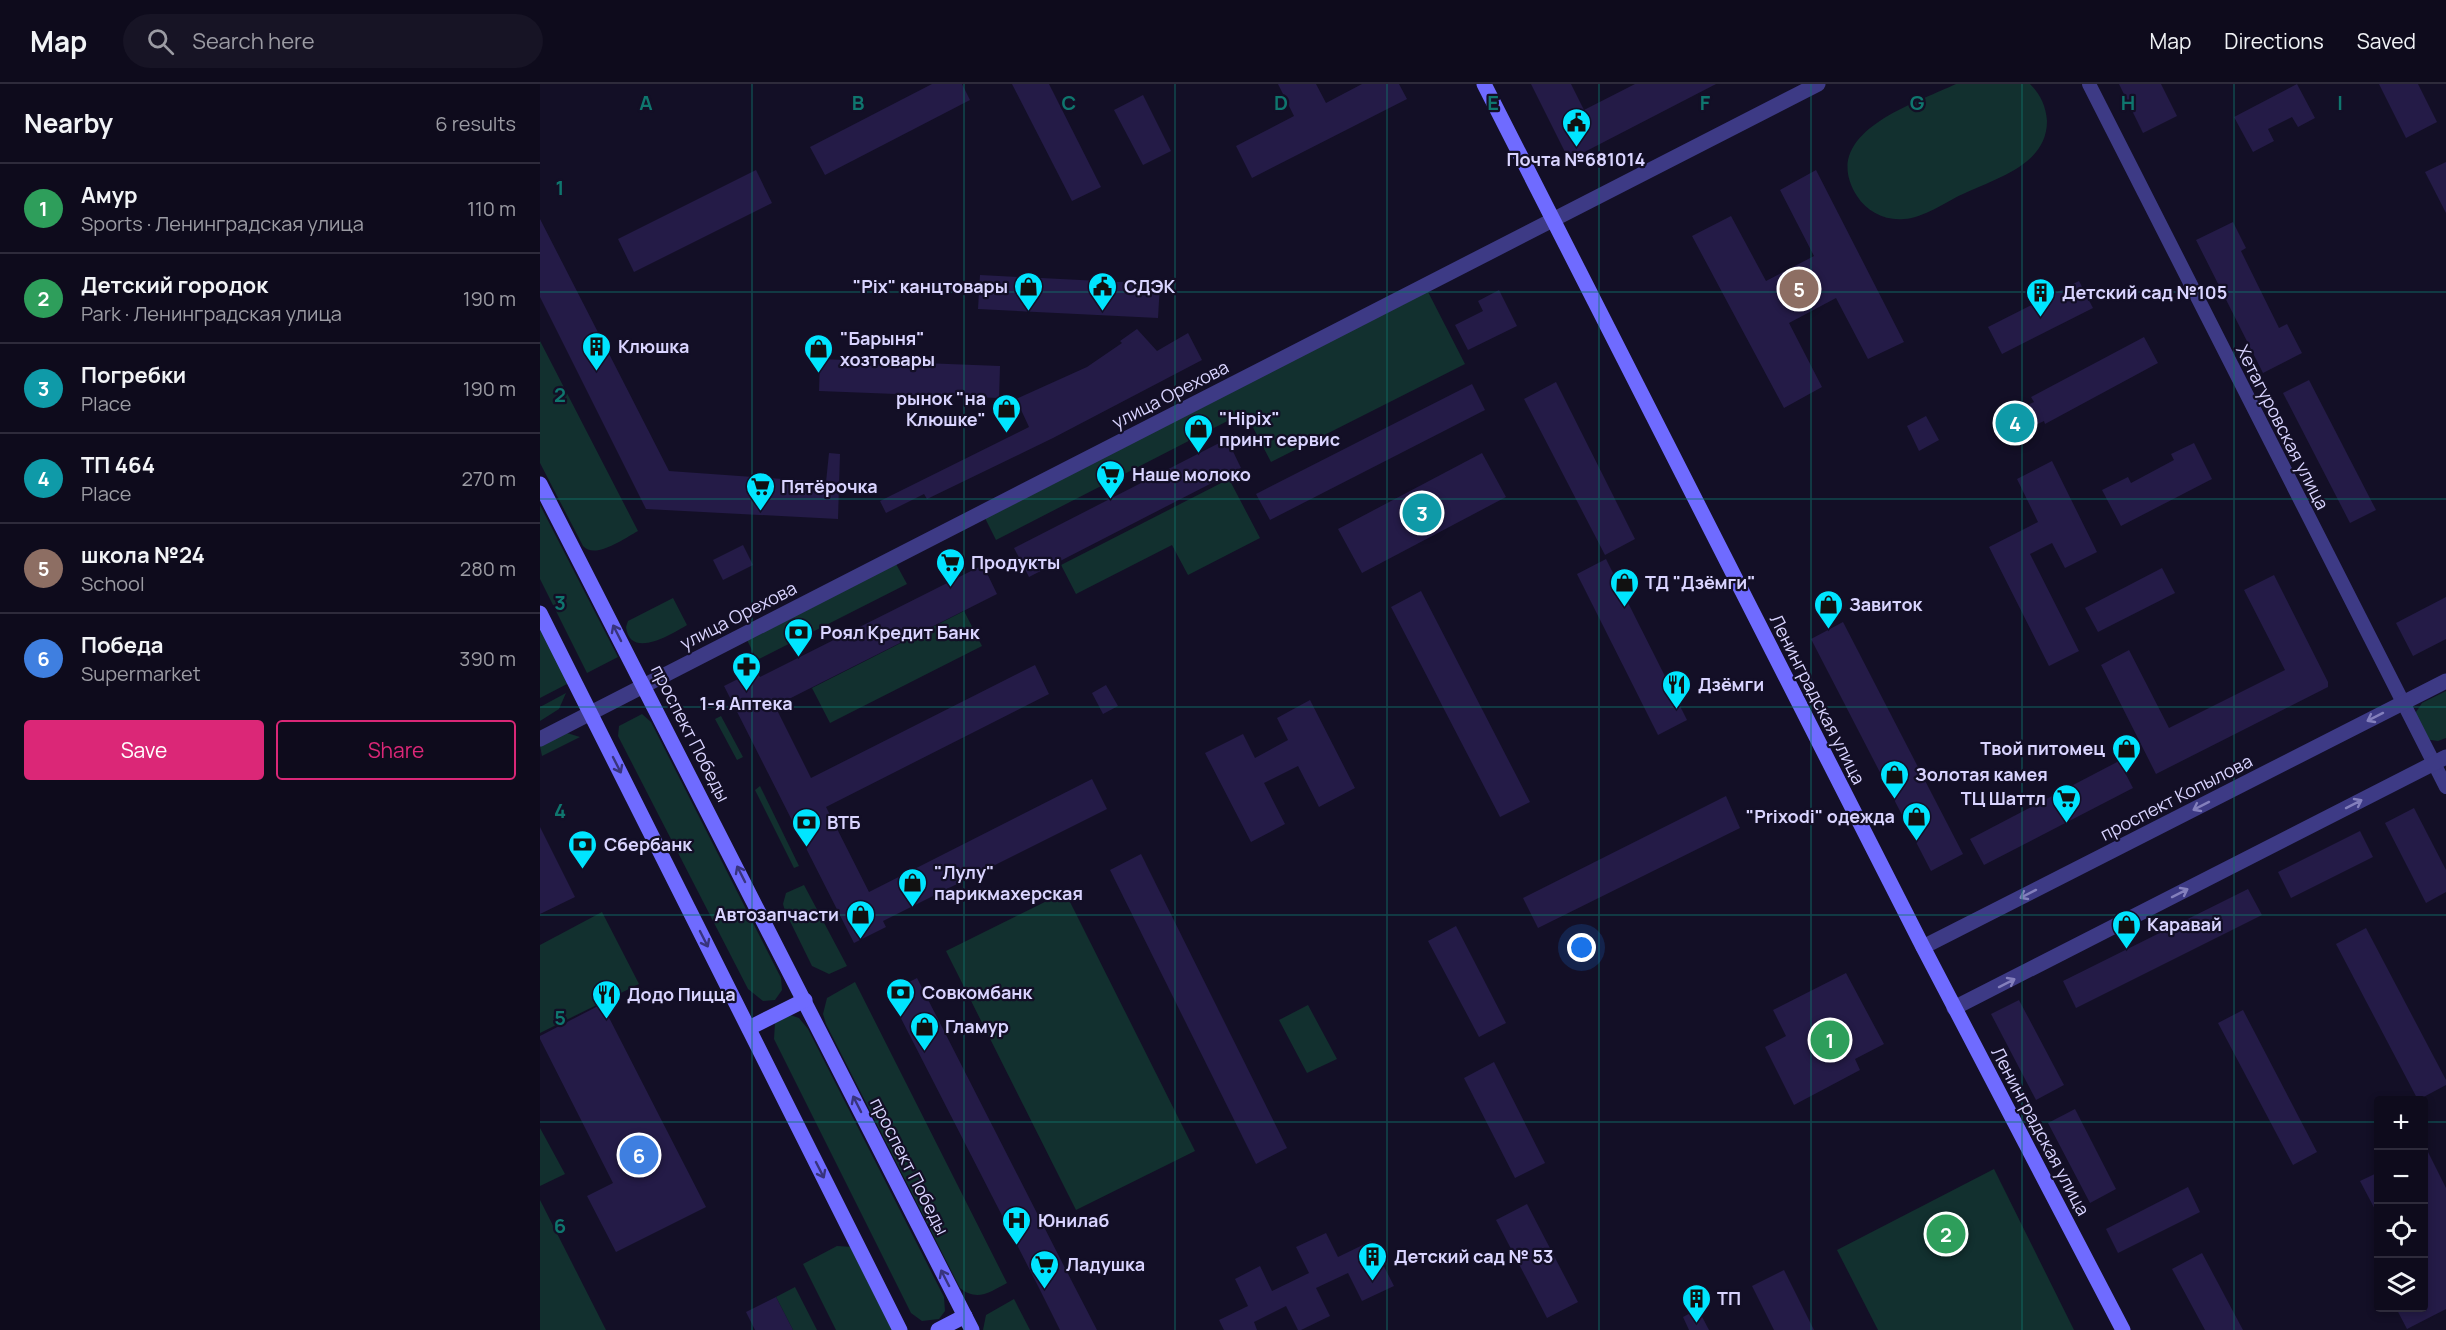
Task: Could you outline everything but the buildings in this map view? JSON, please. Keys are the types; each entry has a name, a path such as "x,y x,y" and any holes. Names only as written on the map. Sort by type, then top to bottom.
{"main road":[{"name":"Ленинградская улица","path":"1484,84 1954,1008 2123,1330"},
{"name":"проспект Победы","path":"540,484 645,685 968,1323 938,1330"},
{"path":"540,613 900,1330"},
{"path":"749,1028 805,1000"}],"street":[{"name":"улица Орехова","path":"540,739 1818,84"},
{"name":"Хетагуровская улица","path":"2089,84 2403,703 2440,760 2446,787"},
{"name":"проспект Копылова","path":"1923,947 2446,681"},
{"path":"1954,1008 2440,760"}],"green space":[{"path":"1956,84 2030,84 2042,101 2047,121 2045,136 2039,149 2017,168 1919,216 1897,219 1884,217 1866,207 1857,196 1848,174 1850,155 1860,138 1876,124 1896,112"},
{"path":"1425,286 1465,364 1271,462 1245,412 996,540 984,516"},
{"path":"540,341 638,531 618,543 595,551 583,546 540,463"},
{"path":"1229,479 1260,538 1188,575 1172,545 1076,594 1061,565"},
{"path":"540,505 618,657 587,673 540,579"},
{"path":"895,562 907,584 757,660 746,638"},
{"path":"673,598 687,625 652,642 635,642 629,637 626,627 628,621"},
{"path":"964,611 982,646 830,723 812,688"},
{"path":"540,626 569,683 540,698"},
{"path":"2446,691 2446,738 2438,741 2424,739 2414,715 2422,703"},
{"path":"566,693 559,709 540,721 540,707"},
{"path":"642,714 651,722 781,978 782,990 775,1000 763,1001 748,989 618,736 619,726"},
{"path":"721,716 743,757 737,760 715,719"},
{"path":"567,733 580,737 542,756 540,746"},
{"path":"760,786 799,866 794,868 755,790"},
{"path":"804,885 847,966 829,974 812,966 783,904 786,893"},
{"path":"1065,892 1195,1151 1076,1210 946,951"},
{"path":"602,912 639,984 540,1033 540,945"},
{"path":"855,982 1007,1283 989,1292 978,1295 960,1288 826,1024 823,1014 827,998"},
{"path":"1308,1005 1337,1059 1307,1073 1279,1020"},
{"path":"790,1015 799,1018 808,1029 944,1297 945,1311 939,1319 922,1321 911,1313 774,1039 775,1023"},
{"path":"540,1128 565,1174 540,1186"},
{"path":"1994,1169 2074,1330 1878,1330 1837,1250"},
{"path":"540,1200 606,1330 540,1330"},
{"path":"837,1246 853,1247 897,1330 836,1330 803,1264"},
{"path":"795,1287 817,1330 793,1330 776,1297"},
{"path":"1014,1299 1030,1330 983,1330 986,1315"}],"place":[{"name":"Почта №681014","path":"1576,148"},
{"name":"школа №24","path":"1799,289"},
{"name":"\"Pix\" канцтовары","path":"1029,312"},
{"name":"СДЭК","path":"1103,312"},
{"name":"Детский сад №105","path":"2041,318"},
{"name":"Клюшка","path":"597,372"},
{"name":"\"Барыня\" хозтовары","path":"819,374"},
{"name":"ТП 464","path":"2015,423"},
{"name":"рынок \"на Клюшке\"","path":"1007,434"},
{"name":"\"Hipix\" принт сервис","path":"1198,454"},
{"name":"Наше молоко","path":"1111,500"},
{"name":"Пятёрочка","path":"760,512"},
{"name":"Погребки","path":"1422,513"},
{"name":"Продукты","path":"950,588"},
{"name":"ТД \"Дзёмги\"","path":"1624,608"},
{"name":"Завиток","path":"1828,630"},
{"name":"Роял Кредит Банк","path":"799,658"},
{"name":"1-я Аптека","path":"746,692"},
{"name":"Дзёмги","path":"1677,710"},
{"name":"Твой питомец","path":"2126,774"},
{"name":"Золотая камея","path":"1894,800"},
{"name":"ТЦ Шаттл","path":"2067,824"},
{"name":"\"Prixodi\" одежда","path":"1916,842"},
{"name":"ВТБ","path":"806,848"},
{"name":"Сбербанк","path":"583,870"},
{"name":"\"Лулу\" парикмахерская","path":"913,908"},
{"name":"Автозапчасти","path":"860,940"},
{"name":"Каравай","path":"2126,950"},
{"name":"Совкомбанк","path":"901,1018"},
{"name":"Додо Пицца","path":"606,1020"},
{"name":"Амур","path":"1830,1040"},
{"name":"Гламур","path":"924,1052"},
{"name":"Победа","path":"639,1155"},
{"name":"Детский городок","path":"1946,1234"},
{"name":"Юнилаб","path":"1017,1246"},
{"name":"Детский сад № 53","path":"1373,1282"},
{"name":"Ладушка","path":"1045,1290"},
{"name":"ТП","path":"1696,1324"}]}
